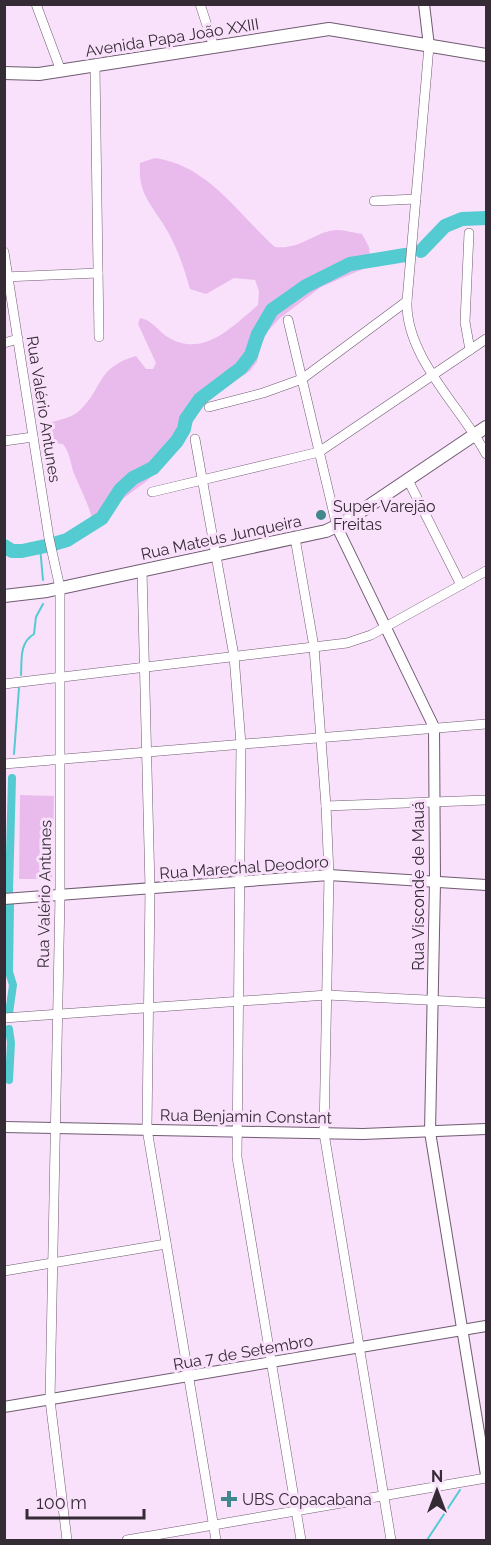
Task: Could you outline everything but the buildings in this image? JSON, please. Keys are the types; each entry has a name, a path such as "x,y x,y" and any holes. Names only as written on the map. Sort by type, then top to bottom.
{"main road":[{"name":"Avenida Papa João XXIII","path":"4,73 32,75 329,30 486,55"},
{"name":"Rua Mateus Junqueira","path":"4,596 60,588 295,538 337,526 481,431"}],"street":[{"path":"36,4 61,71"},
{"path":"200,4 214,47"},
{"path":"424,4 429,46 407,301 410,332 434,374 481,431 486,454"},
{"path":"95,66 99,337"},
{"path":"374,201 416,199"},
{"path":"469,233 465,322 470,350"},
{"name":"Rua Valério Antunes","path":"4,252 6,277 49,538 60,588 60,895 50,1400 67,1540"},
{"path":"6,277 98,273"},
{"path":"209,407 263,393 302,379 407,301"},
{"name":"Rua Visconde de Mauá","path":"288,320 337,526 434,727 435,882 430,1132 486,1476"},
{"path":"4,343 18,339"},
{"path":"152,492 319,452 486,339"},
{"path":"4,441 33,437"},
{"path":"195,439 218,553 234,656 241,744 242,882 236,1131 239,1178 301,1540"},
{"path":"408,480 461,585"},
{"path":"295,538 314,647 326,806 329,875 324,1133 391,1540"},
{"path":"142,570 150,888 147,1129 216,1540"},
{"path":"4,684 359,640 486,571"},
{"path":"4,764 486,724"},
{"path":"326,806 434,804 486,800"},
{"name":"Rua Marechal Deodoro","path":"4,899 329,875 486,885"},
{"path":"4,1018 327,995 486,1003"},
{"name":"Rua Benjamin Constant","path":"4,1127 324,1133 486,1129"},
{"path":"4,1271 166,1244"},
{"name":"Rua 7 de Setembro","path":"4,1407 486,1326"},
{"path":"127,1540 385,1496 486,1476"}],"shaded area":[{"path":"155,158 191,170 207,181 275,247 293,246 329,231 341,230 362,234 369,247 370,258 363,269 321,287 280,318 268,331 261,344 257,362 250,371 215,394 201,408 174,454 148,480 120,501 99,526 93,522 66,448 63,444 47,442 41,436 41,429 49,423 70,417 79,411 113,366 136,356 146,369 153,369 156,363 138,324 140,318 149,321 171,339 184,344 196,344 218,336 258,305 259,291 255,280 234,278 206,294 190,289 173,242 146,197 141,183 140,163"},
{"path":"20,795 54,796 52,879 19,879"}],"waterway":[{"path":"421,251 445,226 462,219 486,218"},
{"path":"4,546 12,551 22,551 50,545 67,540 102,518 120,490 133,478 153,468 177,441 184,429 186,419 200,399 241,368 251,355 258,334 272,310 306,286 350,264 405,255"},
{"path":"40,547 43,580"},
{"path":"21,675 24,647 34,634 36,617 43,604"},
{"path":"14,754 19,688"},
{"path":"9,891 12,778"},
{"path":"9,1013 13,985 9,972 10,904"},
{"path":"9,1029 11,1043 9,1080"},
{"path":"427,1540 460,1490"}],"place":[{"name":"Super Varejão Freitas","path":"321,515"},
{"name":"UBS Copacabana","path":"229,1499"}]}
